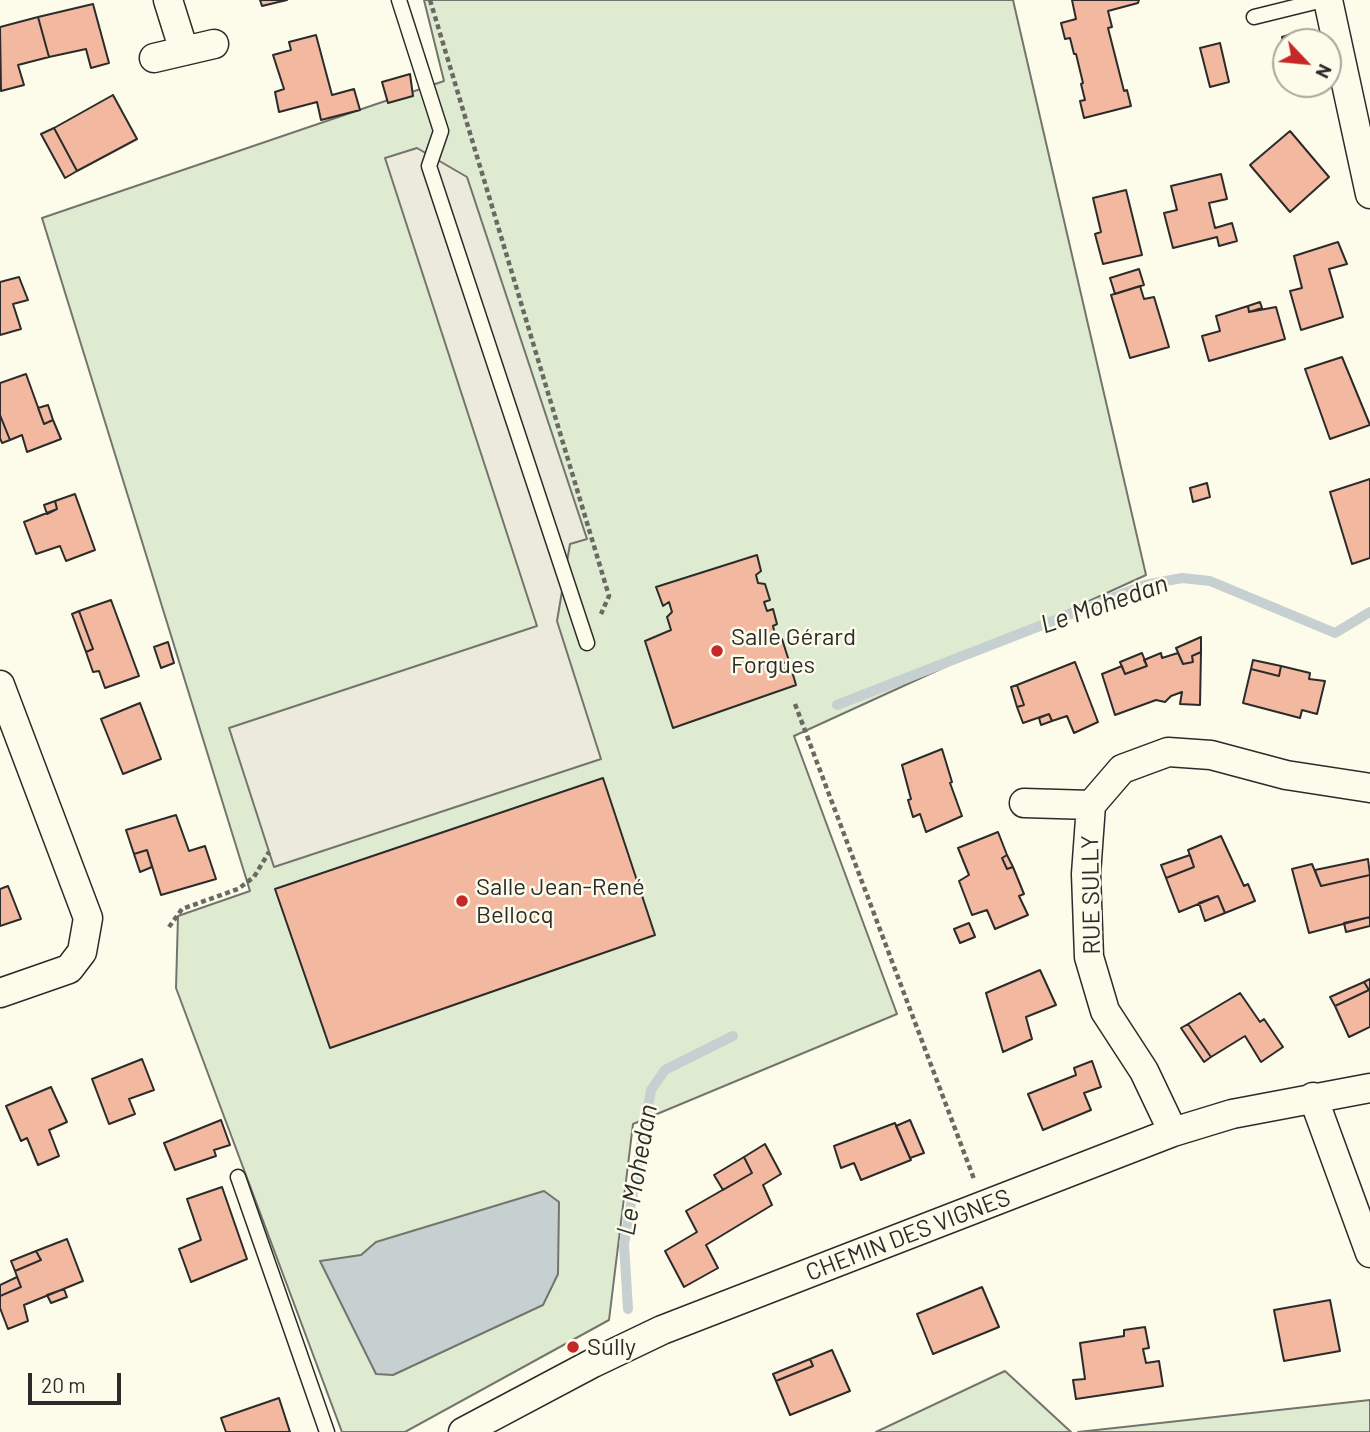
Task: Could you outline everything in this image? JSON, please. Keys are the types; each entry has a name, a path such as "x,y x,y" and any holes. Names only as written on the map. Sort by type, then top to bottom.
{"street":[{"path":"168,0 184,51"},
{"path":"1328,0 1359,85 1370,194"},
{"path":"154,58 214,44"},
{"path":"0,685 88,919 82,952 69,969 0,993"},
{"name":"RUE SULLY","path":"1173,1132 1144,1071 1105,1011 1089,957 1086,874 1091,805 1122,769 1168,751 1210,755 1286,775 1370,788"},
{"name":"RUE SULLY","path":"1024,803 1091,805"},
{"name":"CHEMIN DES VIGNES","path":"463,1432 593,1363 662,1330 1173,1132 1232,1115 1313,1097 1370,1088"},
{"path":"1313,1097 1370,1253"}],"lane":[{"path":"399,0 441,131 429,166 587,643"},
{"path":"1254,17 1323,0"},
{"path":"238,1177 327,1432"}],"path":[{"path":"430,0 609,596 587,643"},
{"path":"795,704 985,1205"},
{"path":"169,927 182,909 238,889 254,877 269,852"}],"green space":[{"path":"424,0 1013,0 1146,575 794,736 897,1014 633,1124 609,1320 405,1432 342,1432 176,988 178,916 250,891 42,218 444,81"},
{"path":"1005,1371 1071,1432 876,1432"},
{"path":"1370,1400 1370,1432 1078,1432"}],"shaded area":[{"path":"417,148 467,177 587,539 570,544 557,621 601,759 274,867 229,728 537,626 385,158"},
{"path":"544,1191 559,1202 558,1274 543,1305 393,1375 376,1374 320,1261 361,1255 376,1242"}],"building":[{"path":"260,0 287,0 262,6"},
{"path":"1072,0 1139,0 1138,3 1108,11 1112,27 1108,28 1124,91 1127,90 1131,106 1084,118 1080,101 1085,100 1081,84 1083,83 1076,54 1070,38 1065,39 1061,23 1076,19"},
{"path":"93,4 109,63 91,68 86,49 49,57 38,17"},
{"path":"38,17 49,57 18,65 24,85 1,91 0,27"},
{"path":"316,35 332,95 354,89 360,110 321,120 317,102 279,112 275,92 284,89 273,55 291,50 289,42"},
{"path":"1220,43 1229,82 1210,87 1200,48"},
{"path":"410,74 413,96 388,103 382,82"},
{"path":"113,95 137,139 77,171 54,128"},
{"path":"54,128 77,171 65,178 41,134"},
{"path":"1290,131 1329,177 1290,212 1250,165"},
{"path":"1221,174 1227,199 1209,203 1215,228 1232,223 1237,241 1219,246 1217,237 1173,248 1164,213 1177,210 1171,186"},
{"path":"1126,190 1142,255 1103,264 1095,234 1101,232 1093,198"},
{"path":"1338,242 1347,264 1329,269 1343,317 1301,330 1290,291 1302,288 1294,256"},
{"path":"1139,269 1144,285 1115,294 1110,278"},
{"path":"19,277 28,300 13,304 21,329 0,335 0,282"},
{"path":"1140,286 1144,299 1154,297 1169,347 1130,358 1111,295"},
{"path":"1260,302 1262,308 1249,312 1248,306"},
{"path":"1248,306 1249,312 1276,307 1285,339 1209,361 1202,336 1220,331 1216,316"},
{"path":"1342,357 1370,425 1330,439 1305,369"},
{"path":"26,374 44,424 53,420 61,439 27,452 22,435 10,440 0,415 0,383"},
{"path":"48,405 53,420 44,424 38,408"},
{"path":"0,415 10,440 2,443 0,438"},
{"path":"1370,479 1370,558 1352,564 1330,492"},
{"path":"1207,483 1210,497 1193,502 1190,488"},
{"path":"75,494 95,550 66,561 60,546 36,554 24,522 57,509 55,501"},
{"path":"55,501 57,509 47,514 44,505"},
{"name":"Salle Gérard Forgues","path":"757,555 761,571 756,575 758,583 765,584 770,600 764,602 767,611 773,609 777,624 773,626 776,639 782,639 789,661 781,664 785,672 791,668 796,685 673,728 645,641 671,630 667,617 672,612 669,602 663,606 656,587"},
{"path":"111,600 139,676 105,688 99,671 93,672 86,652 93,649 79,611"},
{"path":"79,611 93,649 86,652 72,614"},
{"path":"1201,637 1201,652 1192,656 1193,662 1183,664 1176,648"},
{"path":"168,642 174,663 161,668 154,647"},
{"path":"1201,652 1200,705 1180,704 1182,692 1171,696 1165,702 1156,700 1115,715 1102,674 1122,666 1125,674 1147,666 1144,660 1161,653 1162,658 1178,653 1183,664 1193,662 1192,656"},
{"path":"1142,653 1147,666 1125,674 1120,662"},
{"path":"1253,660 1281,666 1279,676 1251,669"},
{"path":"1075,662 1098,722 1074,733 1067,716 1052,721 1049,714 1023,723 1017,707 1024,705 1017,685"},
{"path":"1281,666 1310,673 1309,679 1325,681 1317,714 1302,710 1300,718 1243,703 1251,669 1279,676"},
{"path":"1017,685 1024,705 1017,707 1011,687"},
{"path":"140,703 161,759 123,774 101,719"},
{"path":"1049,714 1052,721 1041,725 1039,718"},
{"path":"942,749 962,816 926,832 920,814 913,817 902,765"},
{"name":"Salle Jean-René Bellocq","path":"603,778 655,935 330,1048 275,889"},
{"path":"176,815 189,851 205,846 216,879 161,895 147,850 134,854 126,830"},
{"path":"998,832 1007,855 1002,858 1007,869 1013,867 1024,894 1019,896 1028,915 995,929 987,910 972,915 959,881 969,875 958,848"},
{"path":"1221,836 1244,886 1248,884 1255,901 1225,913 1218,896 1179,912 1166,878 1194,867 1188,850"},
{"path":"147,850 152,867 140,872 134,854"},
{"path":"1007,855 1013,867 1007,869 1002,858"},
{"path":"1190,855 1194,867 1166,878 1161,865"},
{"path":"1368,859 1370,875 1321,886 1315,870"},
{"path":"1312,864 1321,886 1370,875 1370,917 1309,933 1292,869"},
{"path":"8,886 21,919 0,926 0,889"},
{"path":"1218,896 1225,913 1205,921 1199,903"},
{"path":"1370,917 1370,926 1346,932 1344,923"},
{"path":"969,923 975,937 960,943 954,929"},
{"path":"1040,970 1056,1005 1026,1017 1032,1039 1003,1052 986,993"},
{"path":"1370,979 1370,1027 1349,1037 1335,1006 1369,990 1364,982"},
{"path":"1364,982 1369,990 1335,1006 1330,997"},
{"path":"1240,993 1260,1022 1264,1019 1283,1047 1261,1062 1245,1036 1211,1057 1188,1024"},
{"path":"1188,1024 1211,1057 1204,1062 1181,1028"},
{"path":"142,1059 154,1090 129,1099 135,1114 109,1124 92,1079"},
{"path":"1092,1061 1101,1087 1084,1093 1091,1110 1043,1130 1028,1094 1076,1075 1074,1068"},
{"path":"51,1087 67,1122 49,1130 59,1156 38,1165 27,1138 21,1141 6,1106"},
{"path":"221,1120 230,1145 214,1150 216,1156 175,1170 164,1143"},
{"path":"910,1120 924,1153 910,1158 896,1126"},
{"path":"895,1123 911,1160 861,1180 854,1163 841,1168 834,1146"},
{"path":"765,1144 781,1174 763,1185 772,1205 706,1245 718,1268 684,1287 665,1251 697,1232 686,1211 752,1173 744,1157"},
{"path":"744,1157 752,1173 723,1190 714,1175"},
{"path":"222,1187 247,1259 191,1282 179,1249 201,1240 187,1199"},
{"path":"67,1239 83,1281 24,1305 28,1321 8,1329 0,1308 0,1296 21,1287 15,1271 41,1260 36,1251"},
{"path":"36,1251 41,1260 15,1271 11,1261"},
{"path":"17,1277 21,1287 0,1296 0,1285"},
{"path":"982,1287 999,1327 933,1354 917,1314"},
{"path":"64,1289 67,1297 51,1303 47,1295"},
{"path":"1330,1300 1340,1351 1284,1361 1274,1310"},
{"path":"1145,1327 1149,1348 1143,1349 1146,1363 1159,1361 1163,1386 1076,1399 1073,1380 1085,1379 1080,1343 1124,1336 1124,1330"},
{"path":"832,1350 850,1391 790,1415 776,1381 813,1366 810,1359"},
{"path":"810,1359 813,1366 776,1381 773,1374"},
{"path":"279,1398 290,1432 226,1432 221,1418"}],"waterway":[{"name":"Le Mohedan","path":"837,705 1145,585 1182,578 1210,581 1335,633 1370,612"},
{"name":"Le Mohedan","path":"628,1309 624,1244 651,1090 665,1070 733,1036"}],"place":[{"name":"Salle Gérard Forgues","path":"717,651"},
{"name":"Salle Jean-René Bellocq","path":"462,901"},
{"name":"Sully","path":"573,1347"}]}
